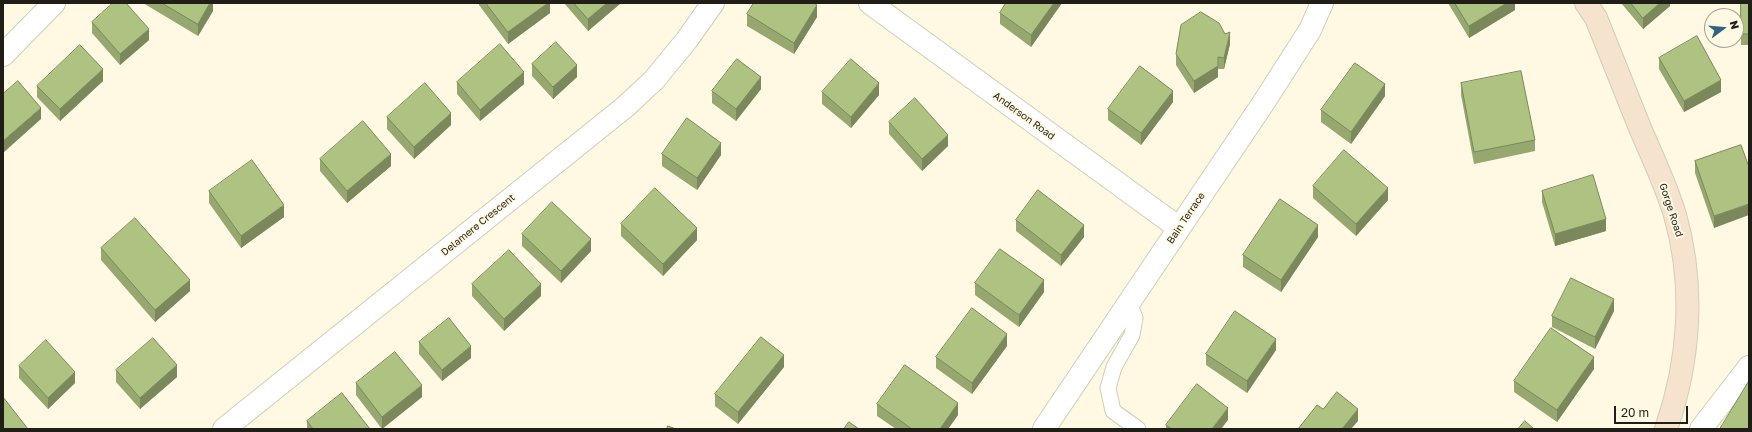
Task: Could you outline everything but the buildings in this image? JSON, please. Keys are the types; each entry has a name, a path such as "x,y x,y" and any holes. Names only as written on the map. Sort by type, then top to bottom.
{"street":[{"path":"3,55 54,3"},
{"name":"Delamere Crescent","path":"224,429 625,107 654,80 686,41 713,3"},
{"name":"Anderson Road","path":"870,3 1179,228"},
{"name":"Bain Terrace","path":"1044,429 1306,37 1322,3"},
{"name":"Gorge Road","path":"1586,3 1601,31 1662,181 1681,238 1686,268 1688,298 1686,334 1681,375 1666,429"},
{"path":"1700,429 1749,367"}],"lane":[{"path":"1129,302 1135,318 1132,335 1114,367 1108,388 1113,411 1138,429"}]}
